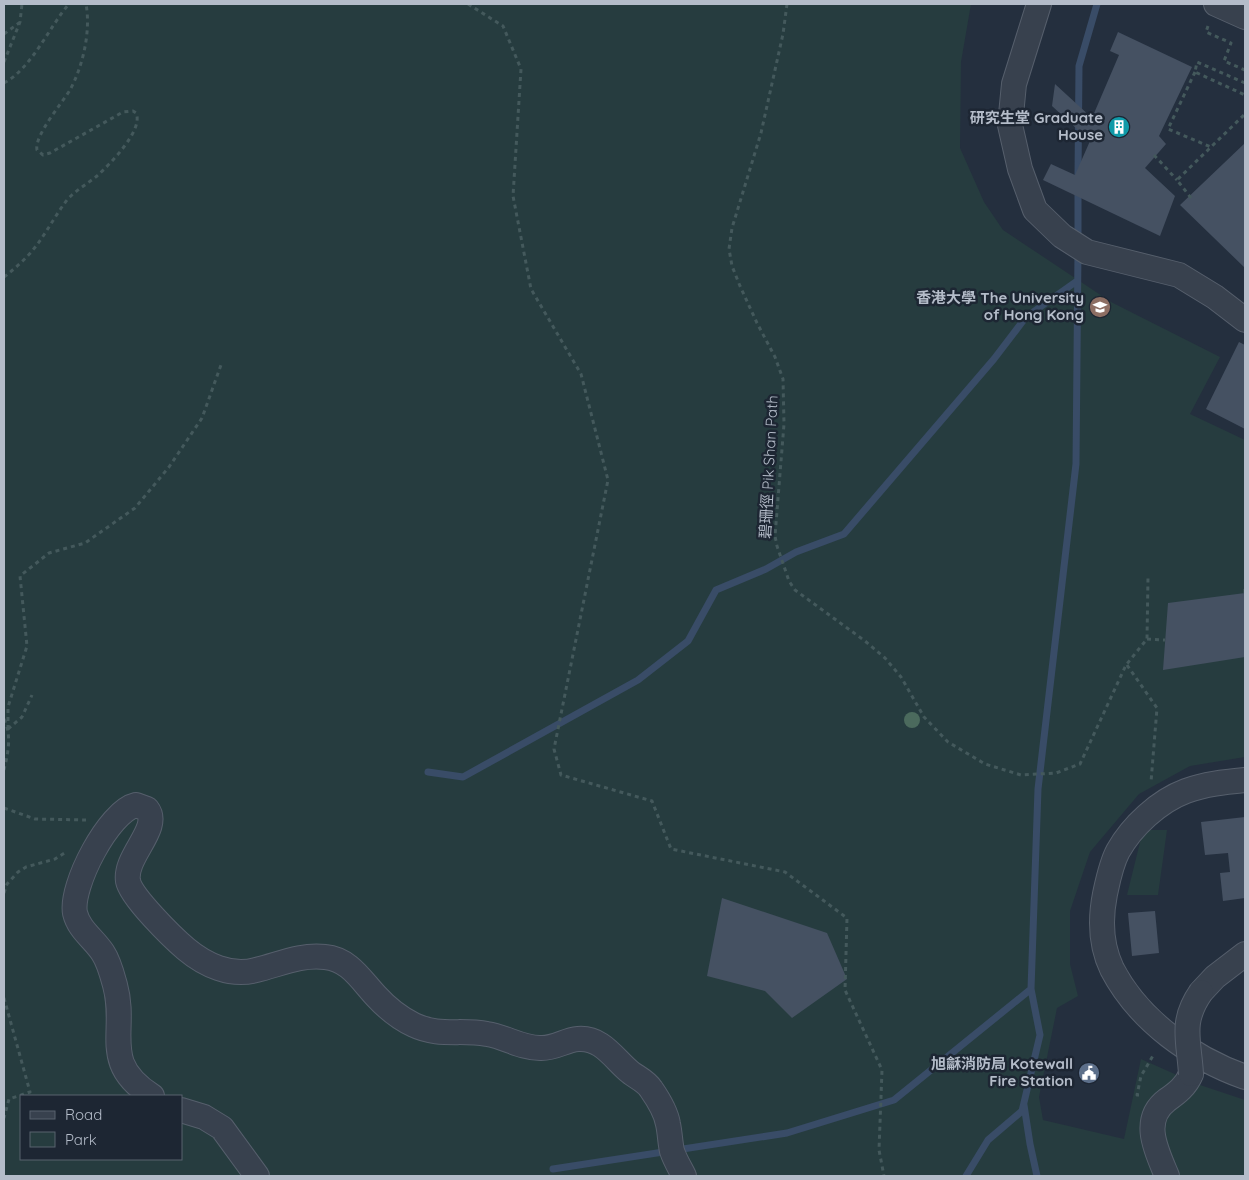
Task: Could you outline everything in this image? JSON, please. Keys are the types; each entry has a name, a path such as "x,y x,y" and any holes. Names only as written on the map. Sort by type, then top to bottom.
{"street":[{"path":"1039,4 1014,84 1010,125 1020,169 1036,210 1062,236 1087,252 1178,276 1215,297 1245,320"},
{"path":"1213,13 1245,17"},
{"path":"1245,780 1197,788 1167,800 1136,827 1118,852 1107,882 1102,926 1112,968 1139,1006 1176,1040 1210,1062 1245,1077"},
{"path":"151,1095 130,1077 120,1059 118,1002 115,985 106,957 84,931 76,913 79,885 87,865 102,839 117,817 130,807 139,805 148,811 150,825 129,867 128,878 130,888 137,898 183,946 206,963 222,969 247,972 298,958 327,957 342,961 350,967 388,1008 420,1028 442,1033 488,1034 534,1048 552,1047 578,1039 592,1041 605,1047 622,1065 652,1090 667,1117 672,1150 684,1176"},
{"path":"1167,1176 1155,1141 1153,1118 1160,1106 1184,1083 1187,1021 1191,1008 1201,992 1215,977 1245,954"},
{"path":"182,1110 204,1117 222,1128 257,1176"}],"path":[{"path":"4,62 20,22 22,4"},
{"path":"4,83 14,76 32,56 69,4"},
{"path":"4,277 33,250 57,213 73,194 107,166 130,137 138,123 136,113 132,111 122,112 50,153 42,155 37,150 37,144 44,130 70,90 76,76 86,34 86,4"},
{"path":"468,4 503,26 521,69 513,196 531,290 581,374 608,480 554,749 561,775 652,801 671,849 786,872 847,918 845,990 882,1070 879,1150 884,1176"},
{"name":"碧珊徑 Pik Shan Path","path":"787,4 782,41 761,133 735,218 730,248 732,266 740,286 757,324 775,357 783,379 784,414 775,527 777,546 789,580 795,590 865,641 885,658 901,677 924,717 939,734 958,749 984,764 1011,774 1027,776 1056,773 1080,764 1126,665 1147,639"},
{"path":"1213,13 1206,32 1231,43 1224,61 1245,70"},
{"path":"4,34 20,22"},
{"path":"1211,147 1168,129 1197,62 1245,83"},
{"path":"1194,72 1245,95"},
{"path":"1177,180 1245,114"},
{"path":"1154,155 1191,198"},
{"path":"4,770 8,750 8,707 27,646 20,576 49,553 85,543 135,508 169,467 202,418 220,365"},
{"path":"1148,577 1147,639 1165,640"},
{"path":"1126,665 1157,708 1151,789 1161,792 1167,800"},
{"path":"8,729 22,717 32,695"},
{"path":"4,719 8,729"},
{"path":"4,808 35,819 84,820 96,824 102,839 78,845 55,859 26,867 10,879 4,888 4,894"},
{"path":"4,998 30,1092 21,1095"},
{"path":"1176,1040 1152,1055 1141,1076 1137,1096 1184,1083"},
{"path":"4,1118 8,1099 20,1095"}],"green space":[{"path":"4,4 971,4 961,62 960,148 984,202 1003,230 1111,302 1220,357 1190,414 1245,440 1245,757 1190,766 1139,794 1090,852 1070,911 1070,964 1078,996 1057,1008 1039,1097 1043,1120 1124,1139 1141,1059 1197,1084 1245,1100 1245,1176 4,1176"},
{"path":"1143,830 1167,830 1158,895 1127,895"}],"building":[{"name":"研究生堂 Graduate House","path":"1118,32 1192,67 1159,136 1166,144 1145,168 1175,196 1160,236 1043,180 1051,164 1075,175 1090,141 1052,106 1055,84 1092,118 1119,55 1110,51"},
{"path":"1245,143 1245,268 1180,205"},
{"path":"1239,342 1245,345 1245,429 1206,409"},
{"path":"1245,593 1245,657 1163,670 1168,603"},
{"path":"1245,817 1245,898 1223,901 1220,873 1230,872 1228,853 1205,855 1201,822"},
{"path":"722,898 827,933 847,979 792,1018 765,991 707,976"},
{"path":"1155,911 1159,953 1132,956 1128,913"}],"waterway":[{"path":"1078,176 1079,66 1097,4"},
{"path":"1078,189 1078,241"},
{"path":"966,1176 988,1140 1022,1111 1040,1035 1031,989 1038,789 1076,464 1078,251"},
{"path":"428,772 463,777 638,680 688,641 716,590 766,569 796,552 844,534 994,359 1026,317 1077,281"},
{"path":"553,1169 787,1133 894,1100 1031,989"},
{"path":"1024,1105 1037,1176"}],"place":[{"name":"研究生堂 Graduate House","path":"1119,127"},
{"name":"香港大學 The University of Hong Kong","path":"1100,307"},
{"name":"旭龢消防局 Kotewall Fire Station","path":"1089,1073"}]}
